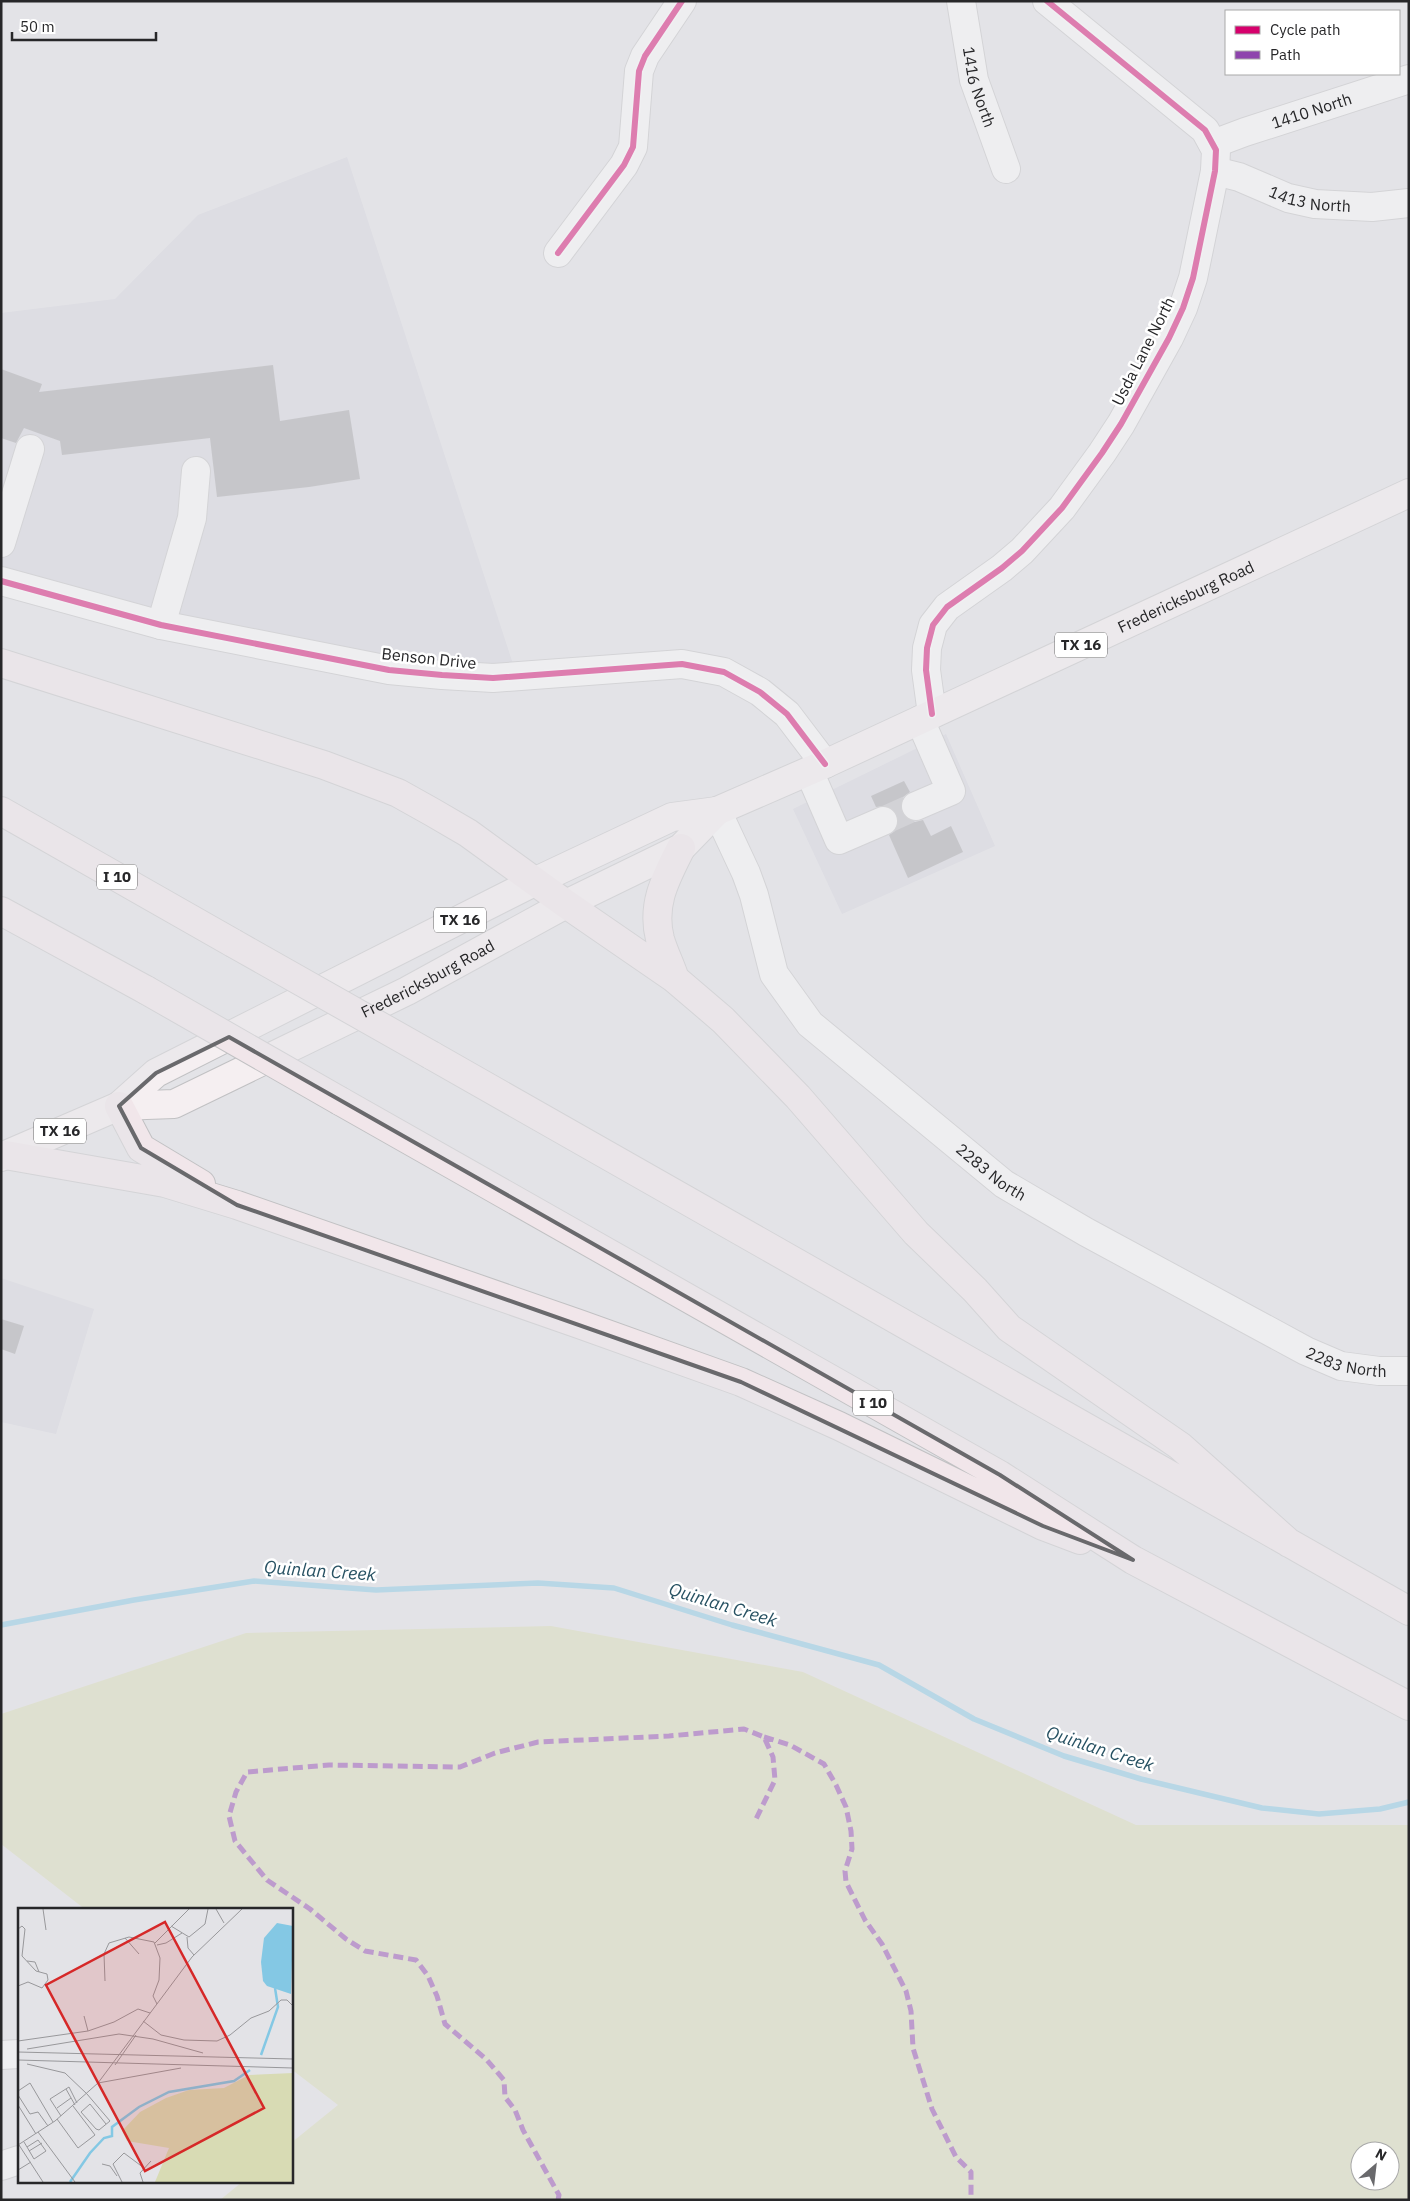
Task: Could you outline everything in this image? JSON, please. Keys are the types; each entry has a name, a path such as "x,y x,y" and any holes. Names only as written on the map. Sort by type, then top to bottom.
{"highway":[{"path":"1,663 324,765 368,781 432,812 468,834 675,979 723,1020 798,1097 916,1233 975,1290 1009,1328 1180,1446 1289,1543"},
{"name":"I 10","path":"1,811 1409,1611"},
{"path":"675,979 660,940 657,919 662,886 681,848"},
{"name":"I 10","path":"1,911 146,990 1000,1475 1133,1560 1408,1706"},
{"path":"120,1106 141,1148 237,1205"},
{"path":"3,1156 165,1184 237,1205 561,1317 741,1382 839,1426 1044,1526 1133,1560"}],"main road":[{"name":"Fredericksburg Road","path":"3,1156 120,1106 156,1073 536,881 672,817 717,811 817,768 1409,493"},
{"name":"Fredericksburg Road","path":"120,1106 174,1104 407,991 566,904 681,848 717,811"}],"street":[{"path":"558,253 624,165 633,147 639,71 645,56 682,1"},
{"name":"1416 North","path":"960,1 974,80 1006,169"},
{"path":"1047,1 1205,130 1213,144"},
{"name":"1410 North","path":"1213,144 1409,79"},
{"name":"Usda Lane North","path":"916,806 951,791 926,717 926,648 933,625 947,608 1002,568 1042,531 1062,508 1121,424 1169,338 1183,308 1193,278 1215,171 1216,150 1213,144"},
{"name":"1413 North","path":"1215,171 1239,176 1288,198 1315,204 1372,206 1409,203"},
{"path":"1,543 30,449"},
{"path":"161,625 192,518 196,471"},
{"name":"Benson Drive","path":"1,581 161,625 389,670 442,675 502,677 682,664 724,672 760,692 787,714 817,768 838,840 882,821"},
{"name":"2283 North","path":"717,811 746,873 754,895 774,974 783,990 810,1024 1004,1184 1086,1232 1306,1352 1341,1366 1379,1371 1409,1371"},
{"path":"1,2055 18,2054"},
{"path":"1,2166 18,2160"}],"highlighted area":[{"path":"229,1037 1000,1475 1133,1560 1043,1526 741,1382 237,1205 141,1148 119,1106 156,1073"}],"shaded area":[{"path":"347,157 513,664 439,665 211,627 1,572 1,313 115,299 198,215"},
{"path":"946,734 995,846 842,914 793,809"},
{"path":"1,1278 94,1309 56,1434 1,1422"}],"green space":[{"path":"551,1626 803,1672 1136,1825 1409,1825 1409,2200 220,2200 240,2184 292,2184 292,2142 338,2105 292,2070 292,1908 83,1908 1,1844 1,1714 246,1633"}],"building":[{"path":"273,365 280,421 349,410 360,479 309,487 217,497 210,438 62,455 60,441 24,428 16,443 1,438 1,369 42,384 39,392"},
{"path":"904,781 910,792 903,797 900,805 906,818 915,822 923,820 931,836 951,826 963,852 908,878 889,835 895,831 898,823 897,814 893,809 885,806 876,807 871,796"},
{"path":"1,1319 24,1326 15,1354 1,1349"}],"waterway":[{"name":"Quinlan Creek","path":"1,1625 134,1600 254,1581 376,1590 538,1583 614,1588 732,1625 879,1665 974,1719 1064,1756 1141,1779 1262,1808 1319,1814 1380,1809 1409,1802"}],"tunnel":[{"path":"883,821 916,806"}],"marked path":[{"path":"558,2200 559,2195 523,2130 515,2110 505,2097 504,2080 486,2059 445,2024 437,1996 428,1976 416,1960 365,1951 346,1939 310,1909 267,1880 235,1841 229,1816 236,1792 247,1772 329,1765 460,1767 495,1753 538,1742 669,1736 744,1729 764,1737 773,1757 775,1780 756,1819"},
{"path":"764,1737 790,1745 824,1764 846,1807 851,1831 852,1849 845,1871 846,1882 865,1920 882,1944 906,1991 911,2011 913,2048 932,2109 956,2157 971,2172 971,2200"}],"cycle path":[{"path":"558,253 624,165 633,147 639,71 645,56 682,1"},
{"path":"932,714 926,670 927,648 933,625 947,607 1002,568 1022,551 1062,508 1121,424 1169,338 1183,308 1193,278 1215,171 1216,150 1205,130 1047,1"},
{"path":"1,581 161,625 389,670 493,678 682,664 724,672 760,692 787,714 825,764"}]}
